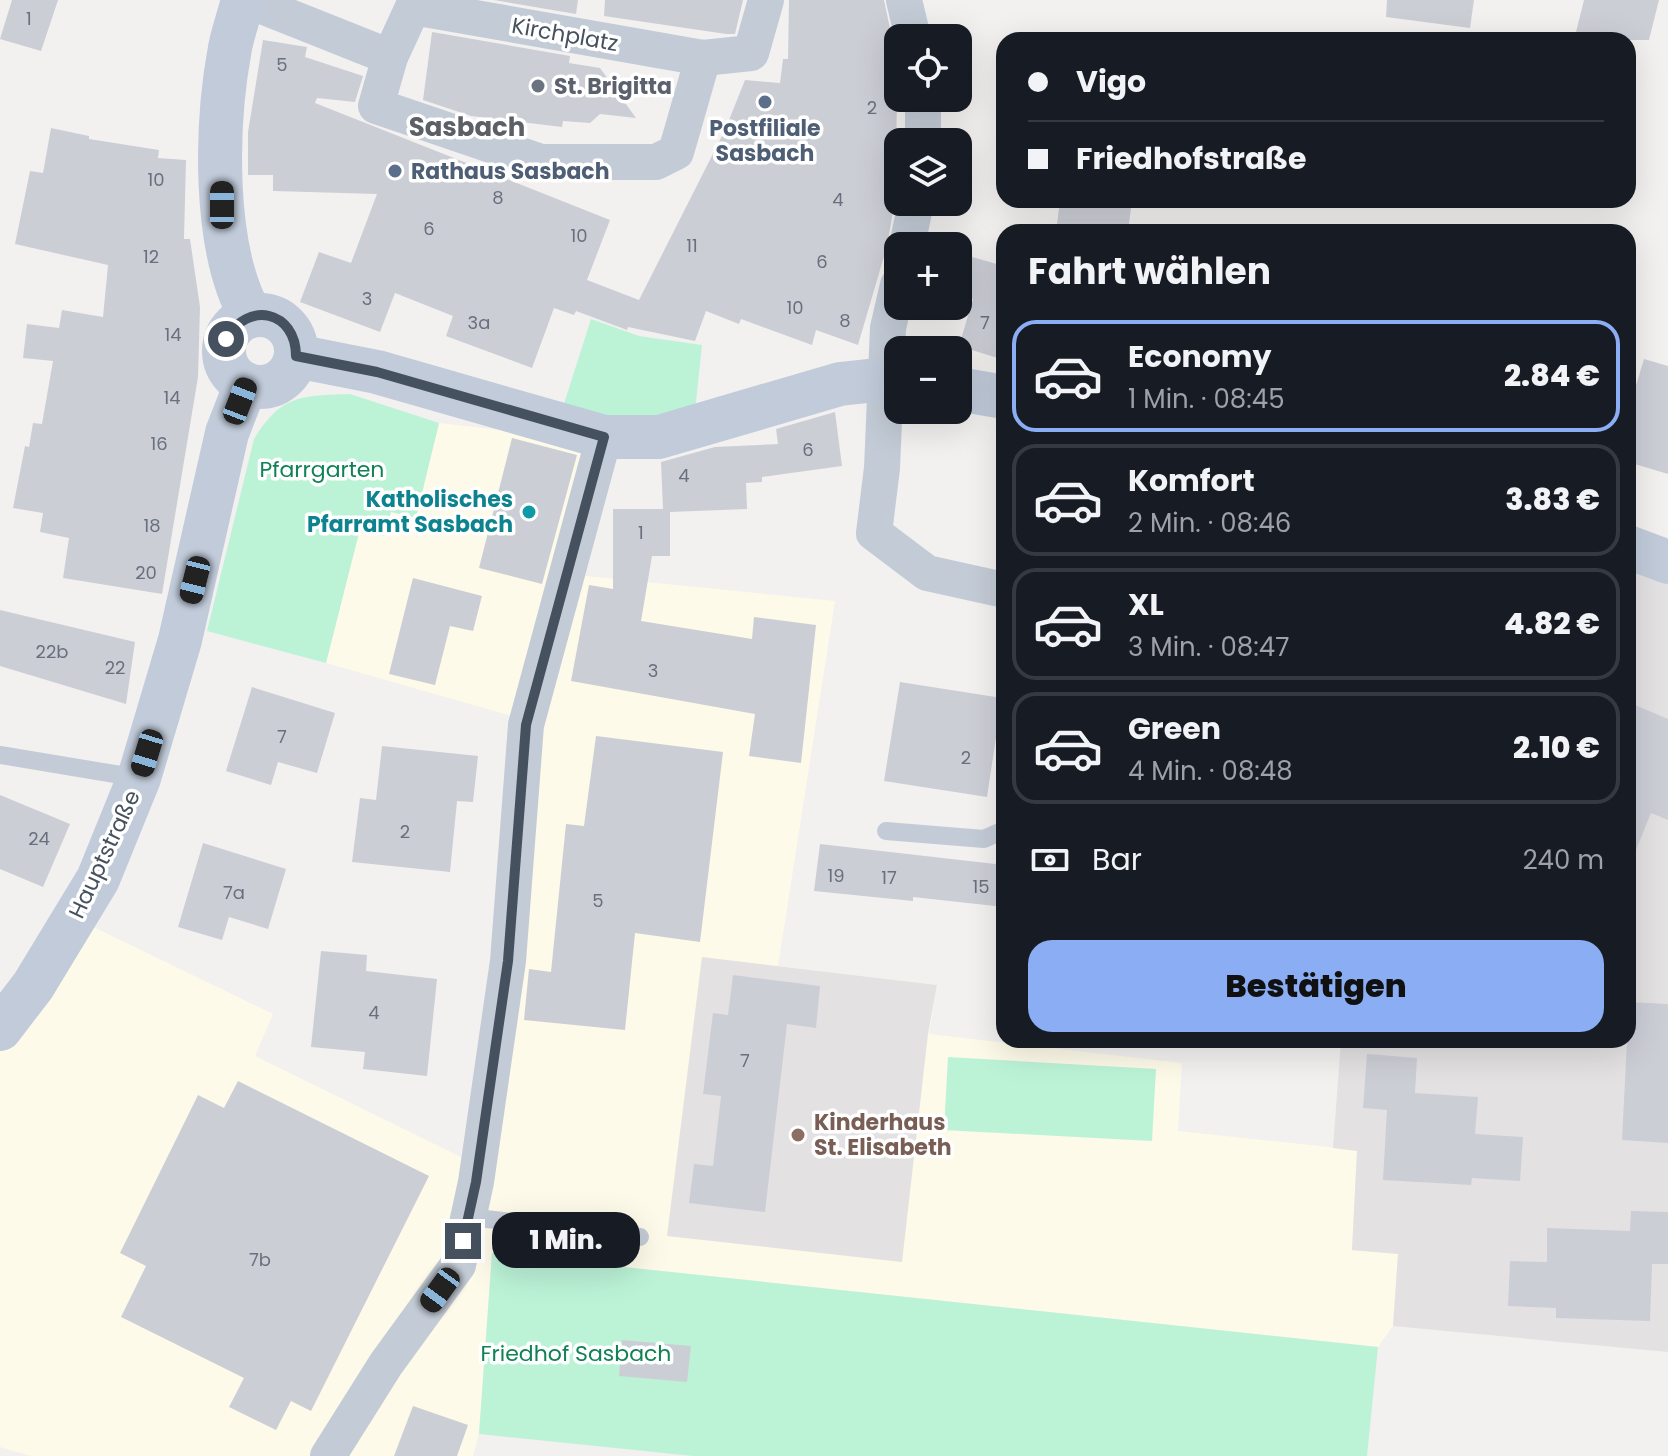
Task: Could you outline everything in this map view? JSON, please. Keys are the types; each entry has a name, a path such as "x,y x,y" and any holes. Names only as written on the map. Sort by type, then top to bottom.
{"street":[{"path":"251,316 234,276 222,205 222,111 230,46 245,0 390,57"},
{"name":"Kirchplatz","path":"703,58 676,152 656,162 541,162 376,106 390,57 413,7 703,58 751,53 766,0"},
{"path":"904,0 910,24"},
{"path":"251,316 274,317 284,324 296,345 296,356 284,377 274,384 262,386 246,384 231,372 224,350 232,329 251,316"},
{"path":"296,356 377,372 604,437 670,435 840,384 884,381"},
{"name":"Hauptstraße","path":"0,1029 33,986 98,879 139,778 180,640 227,433 246,384"},
{"path":"972,391 996,396"},
{"path":"887,424 874,533 927,573 996,588"},
{"path":"328,1456 386,1364 458,1265 469,1217 508,961 526,725 604,437"},
{"path":"1636,550 1668,562"}],"lane":[{"path":"0,755 139,778"},
{"path":"886,831 984,839 996,834"},
{"path":"469,1217 640,1237"}],"shaded area":[{"path":"439,423 608,442 576,575 835,601 778,966 937,985 929,1034 996,1042 996,1048 1051,1048 1182,1063 1178,1131 1357,1150 1352,1250 1398,1254 1393,1326 1378,1347 492,1253 479,1434 473,1456 31,1456 0,1447 0,1030 81,921 273,1014 255,1056 461,1157 498,914 515,717 326,663 359,532 391,511 416,517"},
{"path":"1636,567 1668,580 1668,1352 1393,1326 1398,1254 1352,1250 1357,1151 1333,1148 1340,1048 1636,1048"},
{"name":"Kinderhaus St. Elisabeth","path":"702,957 937,985 928,1034 902,1262 667,1236"}],"green space":[{"path":"591,319 639,336 702,345 695,411 621,423 562,410"},
{"name":"Pfarrgarten","path":"350,394 439,423 416,518 391,512 384,536 359,533 326,663 207,631 254,439 274,413 294,400"},
{"path":"948,1057 1156,1069 1152,1141 944,1130"},
{"name":"Friedhof Sasbach","path":"492,1253 1378,1347 1367,1456 693,1456 479,1434"}],"building":[{"path":"12,0 58,0 41,51 0,39"},
{"path":"494,0 578,0 576,14"},
{"path":"605,0 743,0 735,34 726,34 604,16"},
{"path":"789,0 884,0 889,24 884,24 884,112 897,112 896,128 884,128 884,216 892,216 889,232 884,232 884,256 858,345 816,330 812,345 741,319 739,324 706,311 695,341 628,327 627,330 576,311 574,315 554,308 532,368 446,336 453,316 395,293 380,332 300,302 319,252 351,263 377,194 273,191 273,175 248,175 248,132 263,40 307,47 305,57 363,76 355,102 317,98 315,103 610,220 587,280 639,300 725,130 745,80 780,83 783,59 788,59"},
{"path":"1387,0 1474,0 1470,28 1386,17"},
{"path":"1584,0 1659,0 1649,40 1636,40 1636,32 1576,32"},
{"name":"St. Brigitta","path":"432,32 570,56 569,63 600,68 636,118 600,114 590,123 563,121 562,127 471,116 423,100"},
{"path":"51,128 89,136 89,139 159,150 158,158 186,160 184,239 190,239 200,307 198,377 162,594 63,578 69,538 40,532 43,513 13,508 25,446 29,447 33,423 42,424 53,361 23,358 27,324 59,328 62,310 103,317 108,265 15,244 30,171 43,173"},
{"path":"1059,208 1131,208 1129,224 1057,224"},
{"path":"972,257 996,264 996,358 972,350 972,336 962,336 967,320 972,320"},
{"path":"1644,359 1668,366 1668,474 1636,464 1636,386"},
{"path":"835,412 842,466 762,477 762,482 746,483 747,509 670,512 670,556 652,556 641,621 752,639 754,617 816,625 801,763 749,756 755,714 571,681 589,585 613,589 613,509 663,509 661,462 715,447 778,444 776,429"},
{"name":"Katholisches Pfarramt Sasbach","path":"512,438 577,455 542,584 479,568"},
{"path":"413,578 482,596 473,631 450,626 435,685 389,674"},
{"path":"0,610 135,642 126,704 0,666"},
{"path":"900,682 996,697 996,738 987,797 884,781"},
{"path":"252,687 335,713 317,773 278,762 271,785 226,771"},
{"path":"1636,705 1668,719 1668,820 1651,813 1636,850"},
{"path":"596,736 723,752 700,942 635,933 625,1030 524,1020 529,969 551,972 566,824 584,826"},
{"path":"382,746 478,756 473,802 457,801 450,872 352,862 360,798 376,800"},
{"path":"0,795 70,824 43,887 0,869"},
{"path":"203,843 286,869 268,929 229,917 222,940 178,927"},
{"path":"820,844 996,864 996,906 814,891"},
{"path":"321,951 367,955 366,971 437,979 427,1076 363,1069 365,1052 311,1047"},
{"path":"733,975 820,986 816,1028 787,1024 765,1212 689,1203 694,1164 713,1166 721,1096 703,1094 713,1013 728,1015"},
{"path":"1636,1002 1668,1004 1668,1143 1622,1140 1627,1048 1636,1048"},
{"path":"1367,1054 1417,1058 1415,1093 1478,1097 1475,1134 1523,1137 1520,1181 1472,1178 1471,1185 1383,1180 1387,1110 1363,1108"},
{"path":"238,1081 429,1176 311,1411 291,1401 276,1430 229,1407 244,1378 121,1317 146,1266 120,1253 198,1095 224,1108"},
{"path":"1631,1211 1668,1212 1668,1264 1652,1264 1650,1321 1556,1318 1556,1308 1508,1306 1510,1261 1547,1262 1547,1228 1630,1231"},
{"path":"622,1340 691,1346 687,1382 619,1376"},
{"path":"413,1406 468,1425 457,1456 394,1456"}],"place":[{"name":"St. Brigitta","path":"538,86"},
{"name":"Postfiliale Sasbach","path":"765,102"},
{"name":"Rathaus Sasbach","path":"395,171"},
{"name":"Katholisches Pfarramt Sasbach","path":"529,512"},
{"name":"Kinderhaus St. Elisabeth","path":"798,1135"}],"district":[{"name":"Sasbach","path":"467,127"}],"route":[{"path":"226,339 240,321 251,316 274,317 292,333 296,356 377,372 604,437 526,725 508,961 476,1182 463,1241"}]}
